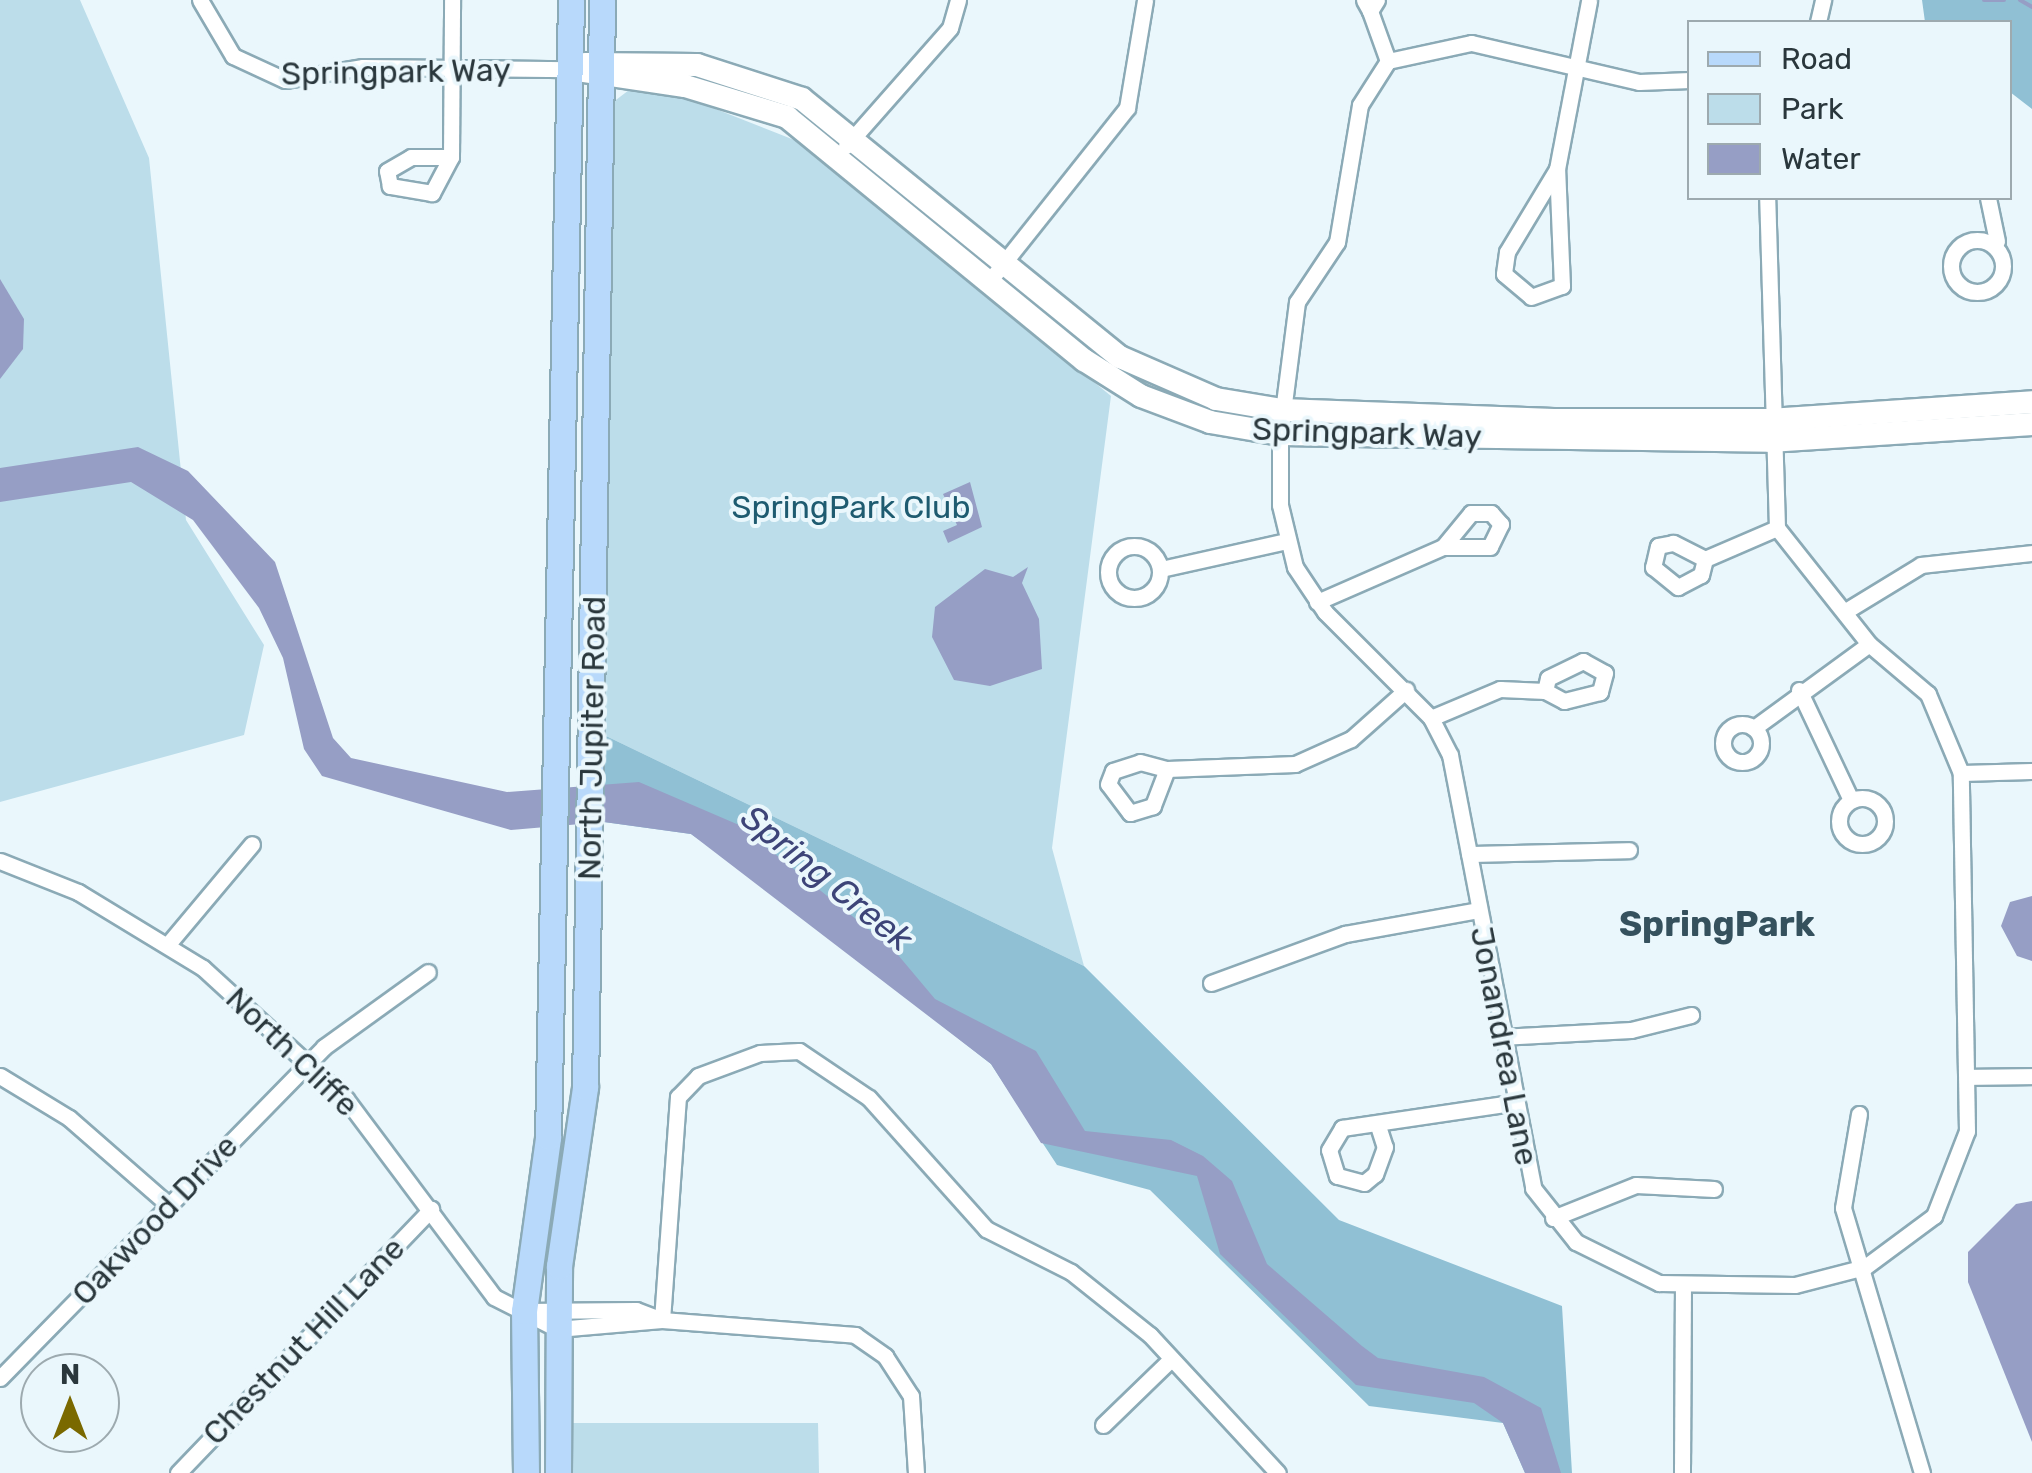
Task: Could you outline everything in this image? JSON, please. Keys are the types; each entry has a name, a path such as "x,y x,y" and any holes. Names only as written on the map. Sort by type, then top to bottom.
{"main road":[{"name":"North Jupiter Road","path":"526,1473 524,1311 548,1137 567,430 571,0"},
{"name":"North Jupiter Road","path":"558,1473 557,1320 585,1087 602,0"},
{"path":"567,430 595,431"}],"street":[{"name":"Springpark Way","path":"200,0 234,56 285,80 362,66 601,69 754,80 847,144 1144,371 1281,422"},
{"path":"451,157 452,0"},
{"path":"847,144 950,28 958,0"},
{"path":"987,284 1127,108 1145,0"},
{"path":"1558,169 1507,252 1504,274 1531,298 1562,286 1558,169 1572,68 1589,0"},
{"path":"1370,4 1388,62 1471,44 1572,68 1687,80"},
{"name":"Jonandrea Lane","path":"1388,62 1360,105 1337,242 1297,302 1281,422 1286,541 1317,602 1431,718 1457,776 1526,1173 1553,1218 1614,1269 1683,1285 1796,1285 1865,1267 1920,1232 1946,1196 1963,1152 1968,1077 1962,773 1928,694 1869,644 1849,609 1807,576 1778,528 1770,430 1768,200"},
{"name":"Springpark Way","path":"847,144 987,284 1141,396 1210,422 1770,430 2032,424"},
{"path":"1988,200 1997,241"},
{"name":"Springpark Way","path":"1770,430 2032,402"},
{"path":"1705,560 1778,528"},
{"path":"1161,569 1286,541"},
{"path":"1317,602 1444,548"},
{"path":"1849,609 1921,565 2032,553"},
{"path":"1754,728 1799,690 1869,644"},
{"path":"1431,718 1500,689 1546,691"},
{"path":"1167,769 1295,764 1351,739 1406,690"},
{"path":"1799,690 1851,800"},
{"path":"1962,773 2032,771"},
{"path":"169,943 252,844"},
{"path":"1469,854 1629,850"},
{"name":"North Cliffe","path":"0,861 169,943 309,1062 432,1209 479,1285 524,1311 557,1320"},
{"path":"1211,983 1345,934 1478,910"},
{"name":"Oakwood Drive","path":"0,1378 309,1062 428,972"},
{"path":"1500,1038 1631,1030 1692,1015"},
{"path":"662,1320 678,1097 698,1076 760,1052 799,1052 870,1098 986,1229 1102,1292 1278,1473"},
{"path":"0,1076 69,1118 170,1206"},
{"path":"1968,1077 2032,1076"},
{"path":"1380,1129 1511,1104"},
{"path":"1858,1114 1842,1208 1865,1267 1922,1473"},
{"path":"1553,1218 1636,1185 1714,1189"},
{"name":"Chestnut Hill Lane","path":"178,1473 432,1209"},
{"path":"1682,1473 1683,1285"},
{"path":"557,1320 662,1320 855,1335 885,1356 911,1396 916,1473"},
{"path":"1103,1425 1171,1359"}],"green space":[{"path":"0,0 80,0 149,158 186,520 264,645 244,735 0,802"},
{"name":"SpringPark Club","path":"629,90 675,93 802,143 1111,396 1052,848 1084,966 604,735 612,103"},
{"path":"570,1423 818,1423 819,1473 570,1473"}],"shaded area":[{"path":"1922,0 2032,0 2032,109 2012,94 2012,20 1925,20"},
{"path":"604,735 1084,966 1339,1220 1562,1306 1572,1473 1525,1473 1503,1423 1369,1406 1150,1190 1057,1165 991,1064 745,871 691,834 604,822"}],"water":[{"path":"0,279 24,319 23,349 0,379"},
{"path":"138,447 188,471 275,562 333,738 351,758 507,792 639,782 739,825 893,949 935,999 1036,1051 1085,1131 1171,1140 1203,1156 1232,1181 1267,1264 1378,1358 1484,1377 1541,1408 1561,1473 1525,1473 1503,1423 1474,1403 1356,1385 1220,1254 1197,1176 1041,1143 991,1064 691,834 604,822 511,830 322,776 304,749 283,658 259,608 193,520 131,482 0,502 0,468"},
{"path":"970,482 982,527 948,543 943,531 957,525 943,494"},
{"path":"1028,567 1022,583 1039,619 1042,669 990,686 954,680 932,637 935,607 985,569 1013,577"},
{"path":"2032,896 2032,961 2017,956 2001,926 2010,902"},
{"path":"2032,1201 2032,1442 1968,1282 1968,1252 2016,1204"}],"waterway":[{"path":"1984,0 2004,0"},
{"path":"2020,0 2032,7"}],"district":[{"name":"SpringPark","path":"1717,924"}],"water label":[{"name":"Spring Creek","path":"827,878"}]}
